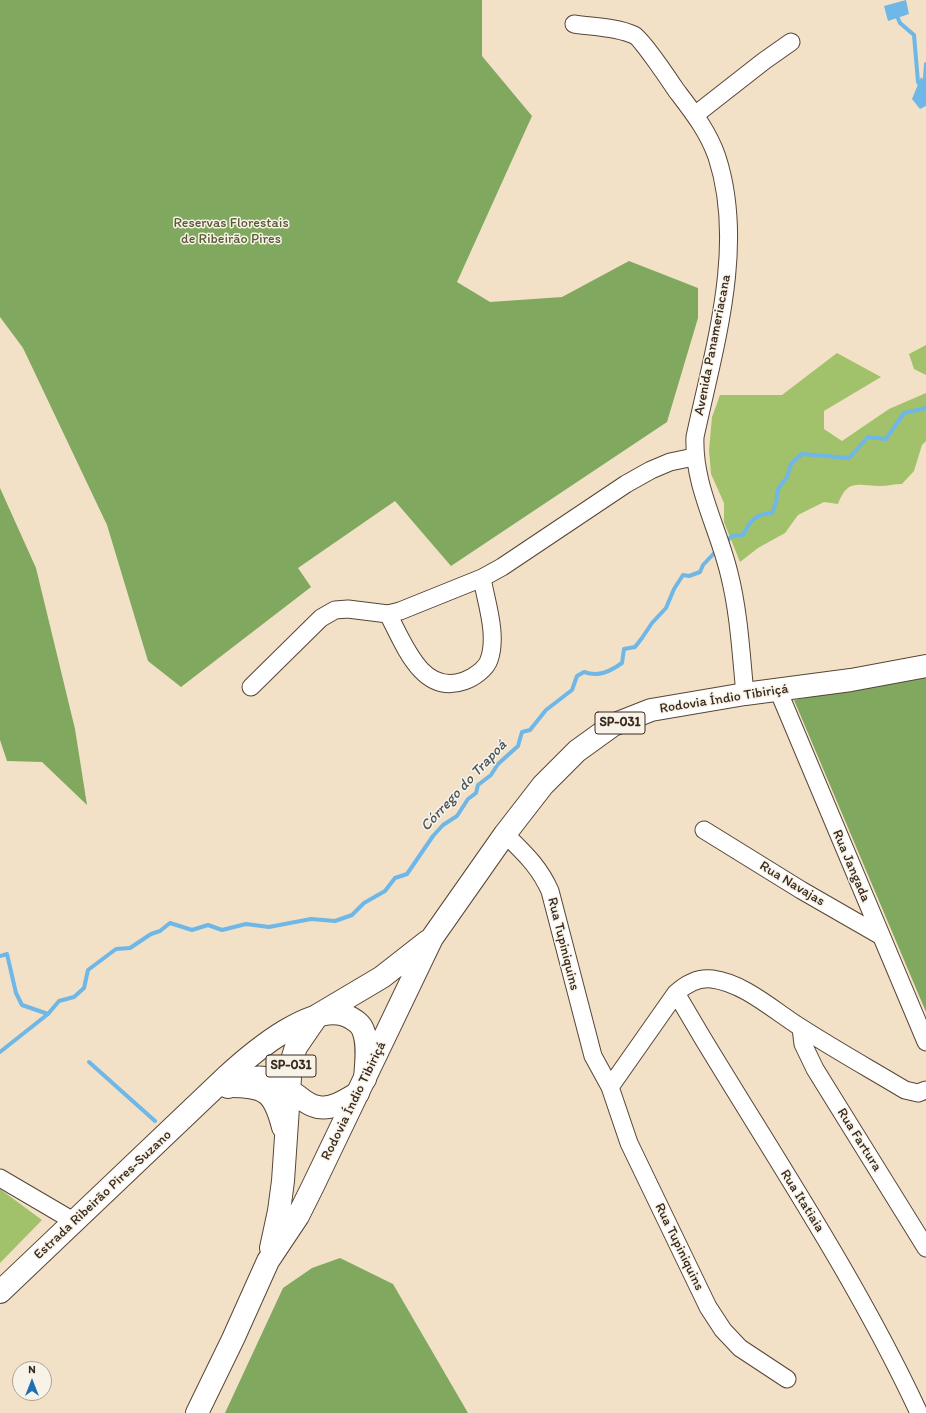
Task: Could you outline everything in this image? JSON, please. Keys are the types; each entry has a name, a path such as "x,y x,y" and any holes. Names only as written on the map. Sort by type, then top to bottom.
{"main road":[{"name":"Rodovia Índio Tibiriçá","path":"197,1413 233,1339 268,1261 298,1216 362,1086 432,938 505,834 543,785 572,756 613,725 651,710 745,694 851,680 926,666"},
{"name":"Rodovia Índio Tibiriçá","path":"268,1261 279,1211 287,1140 288,1090 291,1063 296,1047 318,1015 382,977 432,938"},
{"path":"205,1098 245,1080 266,1078 288,1090 307,1103 318,1107 329,1107 362,1086 366,1041 363,1030 358,1022 342,1014 318,1015"},
{"name":"Estrada Ribeirão Pires-Suzano","path":"0,1292 251,1055 292,1028 318,1015"},
{"path":"230,1086 262,1089 272,1097 279,1112 287,1140"}],"street":[{"name":"Avenida Panameriacana","path":"574,24 613,29 636,35 702,124 717,156 725,191 729,251 726,293 695,437 694,457 698,476 729,572 734,597 745,694"},
{"path":"695,115 764,61 791,42"},
{"path":"251,687 321,618 335,610 348,609 388,614 400,611 482,578 502,567 632,480 670,462 694,457"},
{"path":"388,614 413,662 433,682 453,685 473,678 489,661 492,640 482,578"},
{"name":"Rua Jangada","path":"778,690 926,1042"},
{"name":"Rua Navajas","path":"704,830 801,890 881,936"},
{"name":"Rua Tupiniquins","path":"505,834 531,859 543,874 550,891 588,1039 594,1056 610,1087 628,1143 716,1319 723,1330 740,1348 787,1379"},
{"path":"610,1087 676,993 684,985 694,980 710,978 724,981 740,988 801,1028 904,1090 918,1092 926,1090"},
{"name":"Rua Itatiaia","path":"676,993 862,1299 892,1355 919,1413"},
{"name":"Rua Fartura","path":"801,1028 803,1044 815,1069 926,1248"},
{"path":"0,1178 75,1222"}],"green space":[{"name":"Reservas Florestais de Ribeirão Pires","path":"0,0 482,0 482,56 532,116 457,282 490,302 562,297 629,261 698,288 698,318 667,422 451,566 395,501 298,568 311,587 181,687 148,661 107,525 23,348 0,317"},
{"path":"926,345 926,375 914,369 909,354"},
{"path":"837,353 881,377 824,411 824,429 842,441 889,409 926,393 926,441 922,445 914,471 902,484 880,486 854,485 850,487 846,490 838,504 824,502 798,515 785,533 758,548 740,562 724,522 724,503 711,474 709,450 712,417 720,395 782,395"},
{"path":"0,488 36,568 75,729 87,805 42,762 7,761 0,740"},
{"path":"926,676 926,1012 794,700"},
{"path":"0,1189 42,1220 0,1263"},
{"path":"340,1258 393,1284 468,1413 225,1413 283,1288 312,1268"}],"water":[{"path":"906,0 909,14 888,21 884,6"},
{"path":"921,77 926,83 926,106 920,109 912,99"}],"waterway":[{"path":"896,14 900,23 914,35 918,82 921,87"},
{"path":"926,64 924,92 926,95"},
{"name":"Córrego do Trapoá","path":"725,543 732,536 743,535 751,522 757,517 772,513 776,503 778,489 787,477 791,464 802,454 849,458 868,437 886,439 904,413 926,408"},
{"name":"Córrego do Trapoá","path":"0,1052 48,1014 59,1001 74,997 84,988 88,970 116,949 130,948 151,934 160,931 170,923 192,930 208,925 222,930 246,924 269,927 311,919 335,921 352,915 364,903 385,891 395,878 407,874 433,836 443,825 457,816 468,799 476,793 478,785 491,775 498,764 518,746 522,732 530,730 546,710 572,690 577,676 584,672 594,674 604,673 622,663 624,649 635,647 652,623 666,608 674,589 683,575 689,576 700,572 703,565 718,549"},
{"path":"0,956 7,954 16,993 22,1005 48,1014"},
{"path":"89,1062 155,1121"}]}
